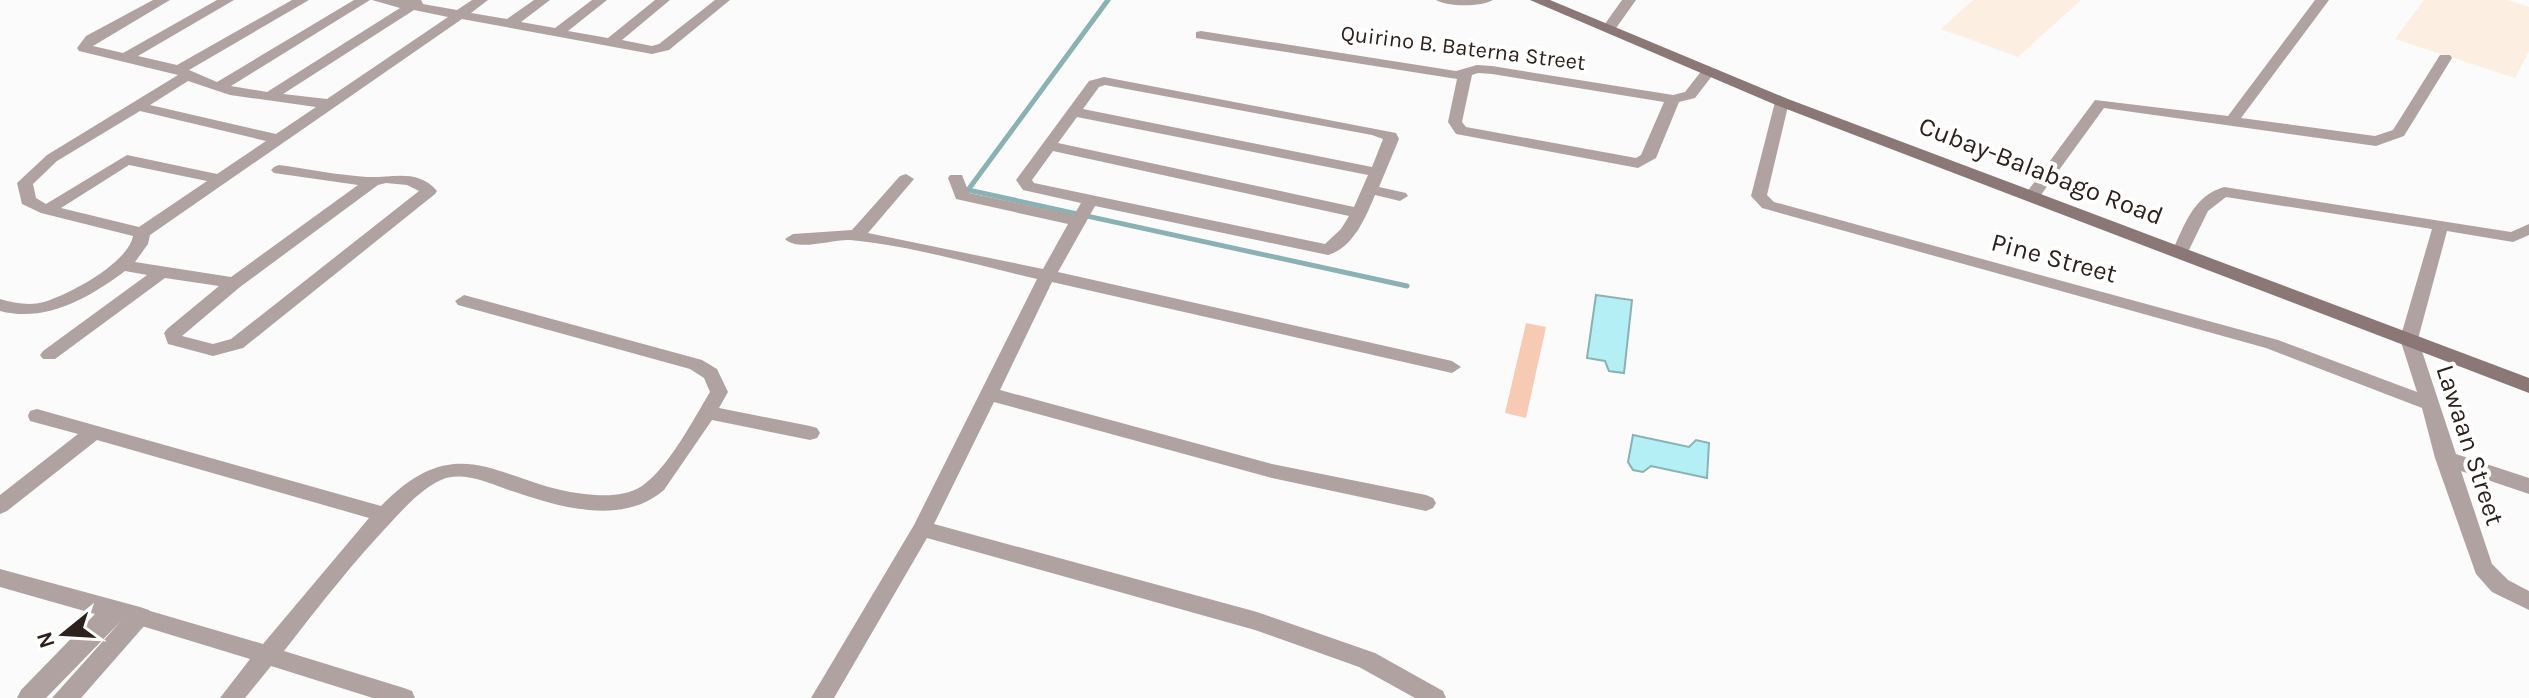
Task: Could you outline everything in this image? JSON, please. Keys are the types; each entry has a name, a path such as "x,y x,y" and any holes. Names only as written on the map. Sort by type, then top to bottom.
{"main road":[{"name":"Cubay-Balabago Road","path":"1537,0 1782,102 2529,386"}],"street":[{"path":"163,0 84,45 89,50 126,57 221,86 330,104"},
{"path":"126,57 227,0"},
{"path":"302,0 183,73 141,107 36,169 25,183 24,194 28,201 47,210 142,233 481,0"},
{"path":"221,86 363,0"},
{"path":"379,0 417,3 652,50 664,47 723,0"},
{"path":"511,23 543,0"},
{"path":"558,32 600,0"},
{"path":"610,43 663,0"},
{"path":"1443,0 1486,0"},
{"path":"1609,28 1629,0"},
{"path":"2233,119 2322,0"},
{"path":"271,96 417,3"},
{"name":"Quirino B. Baterna Street","path":"1201,35 1465,74 1477,69 1492,70 1673,99"},
{"path":"2032,196 2100,103 2233,119 2367,140 2390,139 2399,133 2445,58"},
{"path":"1465,74 1455,122 1461,131 1638,163 1648,158 1673,99 1690,95 1708,72"},
{"path":"956,178 962,196 1328,250 1339,242 1358,213 1391,136 1116,82 1094,84 1025,183 1083,212"},
{"name":"Pine Street","path":"1782,102 1759,196 1768,205 2272,344 2428,403"},
{"path":"141,107 279,139"},
{"path":"1075,112 1376,172"},
{"path":"1050,146 1358,213"},
{"path":"47,210 127,160 219,179"},
{"path":"279,170 372,182"},
{"path":"386,177 424,185 428,194 237,344 213,350 174,340 175,329 234,283 372,182 386,177"},
{"path":"856,236 906,179"},
{"path":"1369,189 1400,196"},
{"path":"2180,252 2204,204 2212,196 2224,192 2513,237 2529,229"},
{"path":"822,698 922,529 1047,276 1083,212"},
{"path":"2409,339 2441,225"},
{"path":"3,309 50,306 88,288 141,248 142,233"},
{"path":"793,239 856,236 1452,367"},
{"path":"121,265 234,283"},
{"path":"49,355 163,271"},
{"path":"231,698 386,515 434,475 452,470 471,470 598,505 639,497 659,482 708,412 719,386 711,374 696,364 464,301"},
{"name":"Lawaan Street","path":"2409,339 2483,568 2500,586 2529,601"},
{"path":"990,394 1272,471 1426,503"},
{"path":"708,412 810,433"},
{"path":"37,416 386,515"},
{"path":"0,506 95,431"},
{"path":"2445,458 2529,486"},
{"path":"922,529 1257,621 1367,660 1435,698"},
{"path":"0,578 140,617 404,698"},
{"path":"30,698 115,610"},
{"path":"65,698 140,617"}],"shaded area":[{"path":"1973,0 2081,0 2018,57 1941,29"},
{"path":"2424,0 2507,0 2529,7 2529,51 2515,78 2395,39"},
{"path":"1526,323 1546,327 1526,418 1505,413"}],"water":[{"path":"1596,295 1632,300 1624,373 1609,371 1605,361 1587,358"},
{"path":"1633,435 1689,447 1696,440 1709,443 1707,478 1651,466 1643,472 1633,470 1628,462"}],"waterway":[{"path":"1108,0 968,190 1407,286"}]}
